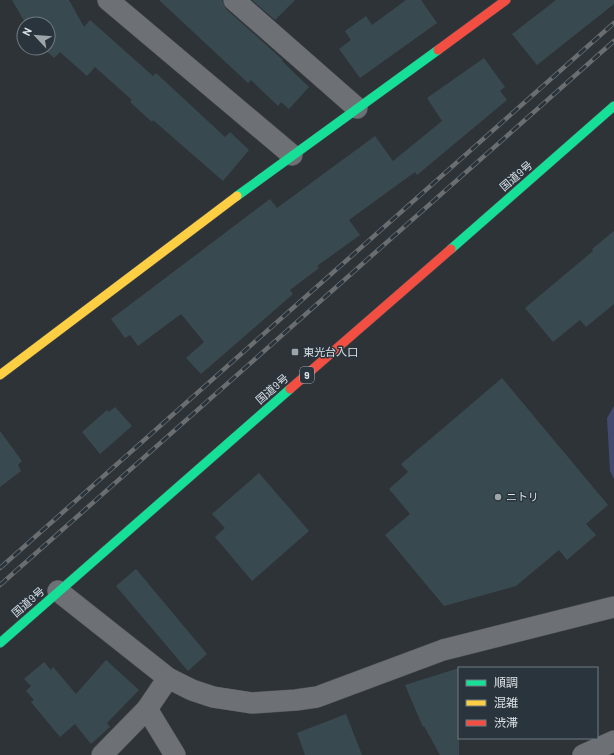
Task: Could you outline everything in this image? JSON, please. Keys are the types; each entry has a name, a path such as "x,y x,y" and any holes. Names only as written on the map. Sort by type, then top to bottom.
{"main road":[{"path":"0,375 292,155 506,0"},
{"name":"国道9号","path":"0,642 614,106"}],"street":[{"path":"108,0 292,155"},
{"path":"234,0 357,108"},
{"path":"58,591 168,678 192,690 235,701 252,703 296,700 339,690 443,650 614,607"},
{"path":"102,755 147,709 168,678"},
{"path":"147,709 175,755"},
{"path":"583,755 614,741"}],"shaded area":[{"path":"614,406 614,479 610,471 607,418"}],"building":[{"path":"12,0 69,0 84,27 90,20 153,76 156,73 225,137 230,132 249,150 223,181 153,120 152,122 130,102 132,100 95,67 87,76 60,52 56,56 56,16 21,16"},
{"path":"159,0 222,0 226,9 283,60 282,61 309,87 289,109 281,102 278,106 251,80 248,83"},
{"path":"252,0 295,0 275,20"},
{"path":"406,0 421,0 437,23 360,78 339,49 351,40 345,31 366,16 372,25"},
{"path":"556,0 614,0 614,4 537,65 512,34"},
{"path":"484,58 505,87 500,91 507,100 417,175 415,172 349,220 360,235 317,266 319,268 290,290 293,294 201,374 186,358 204,342 181,314 138,346 130,335 125,338 111,319 270,199 277,208 375,136 393,161 442,121 427,98"},
{"path":"614,231 614,304 586,327 580,320 553,342 525,308 593,251 592,249"},
{"name":"ニトリ","path":"502,378 608,505 586,524 596,535 567,560 559,550 516,586 444,606 385,535 410,514 389,489 408,472 401,464"},
{"path":"115,407 132,426 100,454 82,432 107,410 109,412"},
{"path":"0,431 22,461 18,465 21,471 0,487"},
{"path":"259,473 309,531 252,581 215,537 225,528 212,514"},
{"path":"136,569 207,654 188,671 116,586"},
{"path":"106,660 139,690 107,723 110,727 91,744 75,724 60,737 31,702 34,700 26,691 31,686 24,679 44,662 51,670 53,667 76,694"},
{"path":"458,668 459,755 440,755 424,726 423,727 405,685"},
{"path":"346,714 362,755 305,755 297,733"}],"railway":[{"path":"0,568 614,23"},
{"path":"0,585 614,41"}],"traffic: fast":[{"path":"237,196 438,50"},
{"path":"451,249 614,106"},
{"path":"0,643 290,389"}],"traffic: slow":[{"path":"0,375 237,196"}],"traffic: jam":[{"path":"438,50 506,0"},
{"path":"290,389 451,249"}],"place":[{"name":"東光台入口","path":"295,352"},
{"name":"ニトリ","path":"498,497"}]}
